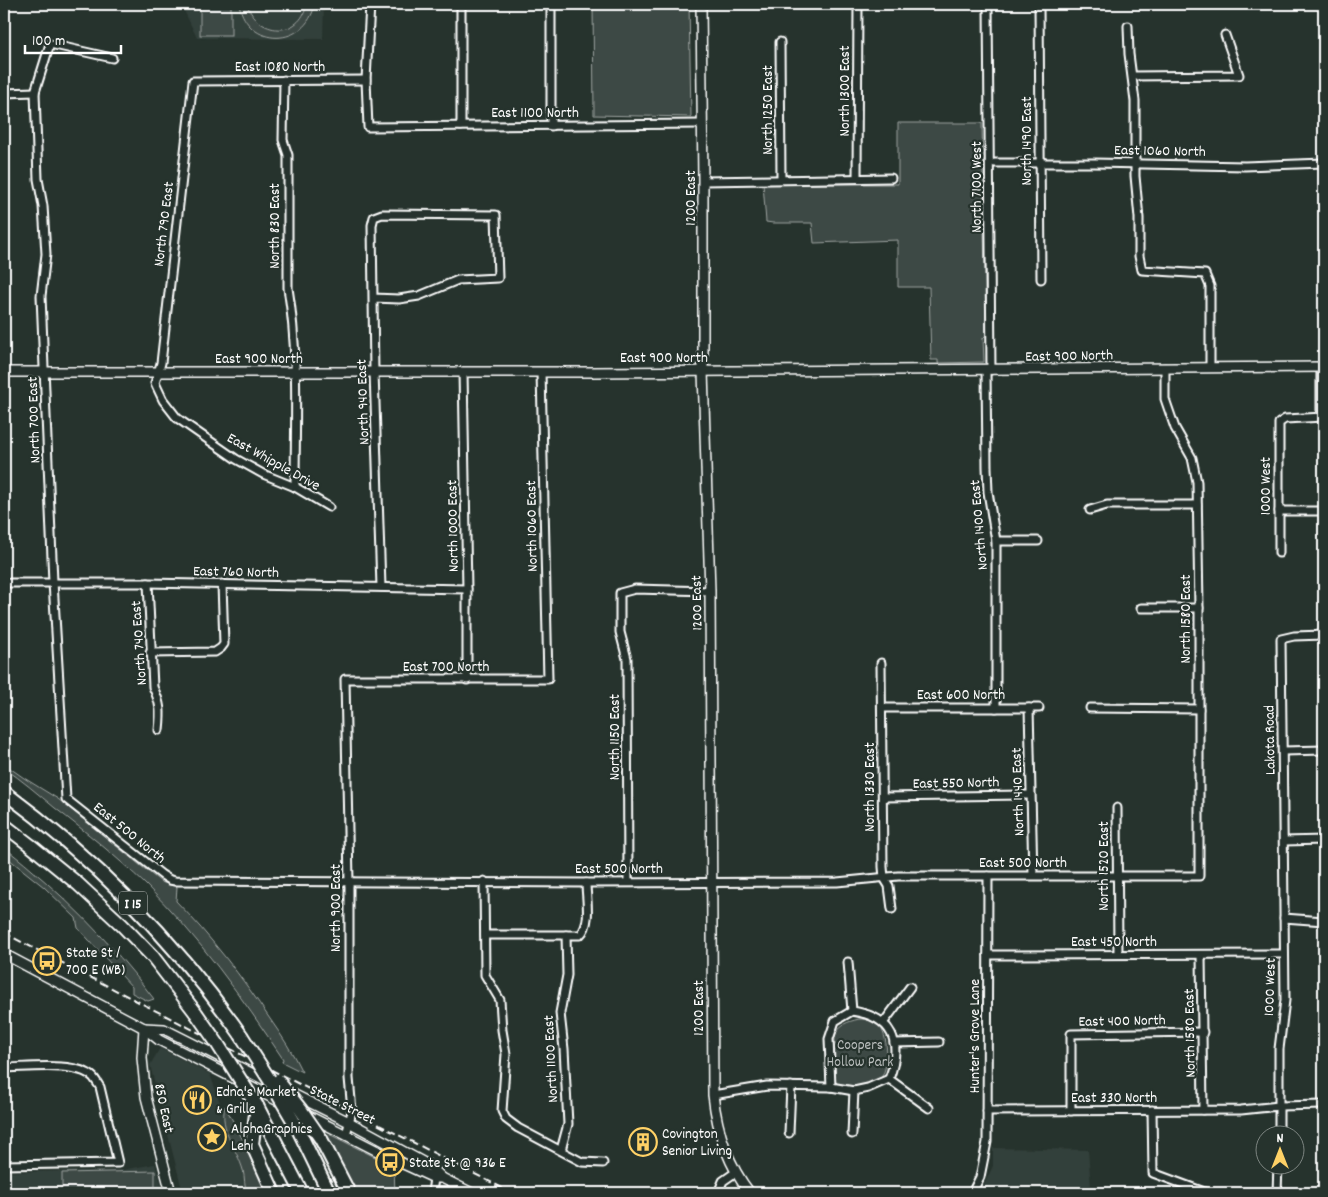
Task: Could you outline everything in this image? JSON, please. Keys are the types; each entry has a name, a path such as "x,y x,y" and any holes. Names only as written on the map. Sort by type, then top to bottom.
{"highway":[{"name":"I 15","path":"4,792 76,849 129,899 162,934 216,998 256,1056 297,1126 329,1193"},
{"name":"I 15","path":"4,825 78,884 153,957 217,1043 257,1106 302,1193"},
{"path":"256,1056 291,1096 321,1139 349,1193"},
{"path":"257,1106 252,1144 274,1193"}],"main road":[{"name":"1200 East","path":"702,4 704,181 703,371 710,591 713,1095 723,1145 736,1172 750,1193"},
{"name":"East 900 North","path":"4,372 541,372 1323,367"},
{"name":"State Street","path":"4,954 144,1028 159,1040 346,1135 472,1193"},
{"name":"State Street","path":"144,1028 164,1029 348,1121 430,1166 438,1178"},
{"name":"850 East","path":"144,1028 142,1058 146,1097 171,1193"}],"street":[{"path":"366,80 370,4"},
{"path":"461,4 461,126"},
{"path":"551,4 551,126"},
{"name":"North 1300 East","path":"857,178 858,4"},
{"name":"North 7100 West","path":"988,4 988,370"},
{"name":"North 1490 East","path":"1039,4 1041,279"},
{"path":"1128,26 1129,54 1135,101 1135,164 1139,218 1139,256 1142,270 1205,274 1210,286 1210,367"},
{"path":"1133,76 1238,75 1225,36"},
{"name":"North 1250 East","path":"780,42 782,179"},
{"name":"North 700 East","path":"66,798 52,582 41,296 46,254 43,206 38,180 35,92 50,44 112,58"},
{"name":"North 830 East","path":"284,80 283,140 288,155 288,288 294,333 295,487"},
{"name":"East 1080 North","path":"193,81 366,80"},
{"name":"East 1100 North","path":"366,80 368,126 702,124"},
{"name":"North 790 East","path":"160,371 193,81"},
{"path":"4,93 35,92"},
{"name":"East 1060 North","path":"995,163 1245,166 1324,162"},
{"path":"704,181 891,178"},
{"name":"North 940 East","path":"373,298 419,296 458,280 498,278 496,215 382,214 374,217 372,225 374,372 381,587"},
{"path":"1323,367 1323,418"},
{"name":"North 1580 East","path":"1165,368 1165,399 1175,428 1192,458 1197,482 1199,876"},
{"name":"North 1400 East","path":"988,370 988,492 996,541 996,708"},
{"name":"East Whipple Drive","path":"160,371 155,383 163,400 177,418 236,459 263,474 295,487 329,507"},
{"name":"North 1000 East","path":"462,372 467,680"},
{"name":"North 1060 East","path":"541,372 548,679"},
{"name":"1000 West","path":"1279,552 1279,424 1281,420 1294,418 1323,418"},
{"path":"1090,510 1107,505 1197,505"},
{"path":"1279,511 1324,511"},
{"path":"996,541 1038,540"},
{"name":"East 760 North","path":"4,583 148,583 467,589"},
{"name":"North 740 East","path":"148,583 153,687 159,700 161,712 159,730"},
{"path":"150,653 206,653 215,652 221,648 224,644 222,584"},
{"name":"North 1150 East","path":"628,882 627,658 620,632 620,593 635,590 710,591"},
{"path":"1141,608 1199,608"},
{"name":"Lakota Road","path":"1284,841 1281,639 1294,636 1324,635"},
{"name":"North 1330 East","path":"881,663 884,878 889,886 892,909"},
{"name":"East 700 North","path":"345,680 548,679"},
{"name":"North 900 East","path":"345,680 352,1111 346,1135"},
{"name":"East 600 North","path":"882,708 1039,708"},
{"name":"North 1440 East","path":"1029,708 1030,795 1034,876"},
{"path":"1090,708 1199,710"},
{"path":"1283,751 1324,750"},
{"name":"East 550 North","path":"883,797 1030,795"},
{"name":"East 500 North","path":"66,798 170,880 586,883 837,882 898,876 1199,876"},
{"name":"North 1520 East","path":"1116,808 1118,954"},
{"path":"1284,841 1324,840"},
{"name":"1000 West","path":"1279,1124 1279,1049 1284,1000 1284,841"},
{"name":"Hunter's Grove Lane","path":"972,1193 980,1177 987,1142 988,876"},
{"path":"484,881 485,975 500,1000 506,1054 502,1111 506,1119 518,1128 582,1162 603,1163"},
{"path":"485,935 580,935 584,932 587,923 586,883"},
{"path":"1284,918 1324,921"},
{"name":"North 1100 East","path":"561,1150 568,1124 560,1013 567,975 566,935"},
{"name":"East 450 North","path":"988,955 1284,954"},
{"name":"North 1580 East","path":"1201,955 1203,1110"},
{"path":"848,962 852,1011"},
{"path":"884,1022 910,987"},
{"path":"713,1095 767,1086 830,1087 854,1090 868,1088 889,1079 894,1064 892,1032 884,1022 876,1017 852,1011 835,1021 829,1040 830,1087"},
{"name":"East 400 North","path":"1071,1111 1071,1034 1203,1032"},
{"path":"894,1043 939,1042"},
{"path":"4,1068 67,1068 93,1077 100,1087 118,1163 4,1165"},
{"path":"889,1079 929,1108"},
{"path":"789,1133 791,1086"},
{"path":"852,1134 854,1090"},
{"name":"East 330 North","path":"987,1111 1241,1110 1279,1106 1324,1105"},
{"path":"1152,1110 1153,1173 1207,1193"},
{"path":"718,1193 723,1182 736,1172"},
{"path":"1277,1193 1278,1174"},
{"path":"432,1193 438,1178"}],"shaded area":[{"path":"181,4 324,4 323,39 197,38"},
{"path":"160,1048 210,1074 252,1193 183,1193 150,1065"},
{"path":"993,1148 1088,1150 1091,1187 1108,1193 980,1193 993,1166"},
{"path":"155,1164 164,1193 4,1193 4,1172 122,1170"}],"green space":[{"path":"200,4 231,4 231,35 200,35"},
{"path":"239,4 247,4 252,15 260,22 278,29 288,28 296,23 303,15 307,4 315,4 310,18 301,29 289,35 277,37 265,35 253,29 244,19"},
{"path":"593,4 689,4 691,117 594,115"},
{"path":"898,123 982,123 986,335 983,338 984,362 938,363 938,360 931,360 929,287 898,287 898,240 814,243 812,223 766,222 763,184 898,184"},
{"path":"4,764 58,799 161,882 177,887 176,901 226,958 283,1038 302,1072 282,1062 283,1059 235,990 201,946 145,884 90,835 4,768"},
{"path":"4,847 45,881 84,918 120,957 154,999 148,1001 132,993 132,987 78,928 76,918 44,887 4,855"},
{"name":"Coopers Hollow Park","path":"859,1019 875,1023 883,1032 887,1055 884,1071 877,1082 868,1086 839,1086 834,1079 835,1036 844,1024"},
{"path":"225,1106 267,1193 247,1193 243,1170 226,1131 224,1123"},
{"path":"322,1133 331,1135 391,1165 394,1169 395,1193 351,1193"},
{"path":"155,1171 155,1193 62,1193 62,1173"}],"railway":[{"path":"4,933 512,1193"}],"place":[{"name":"State St / 700 E (WB)","path":"47,961"},
{"name":"Edna's Market & Grille","path":"197,1100"},
{"name":"AlphaGraphics Lehi","path":"212,1137"},
{"name":"Covington Senior Living","path":"643,1142"},
{"name":"State St @ 936 E","path":"390,1162"}]}
